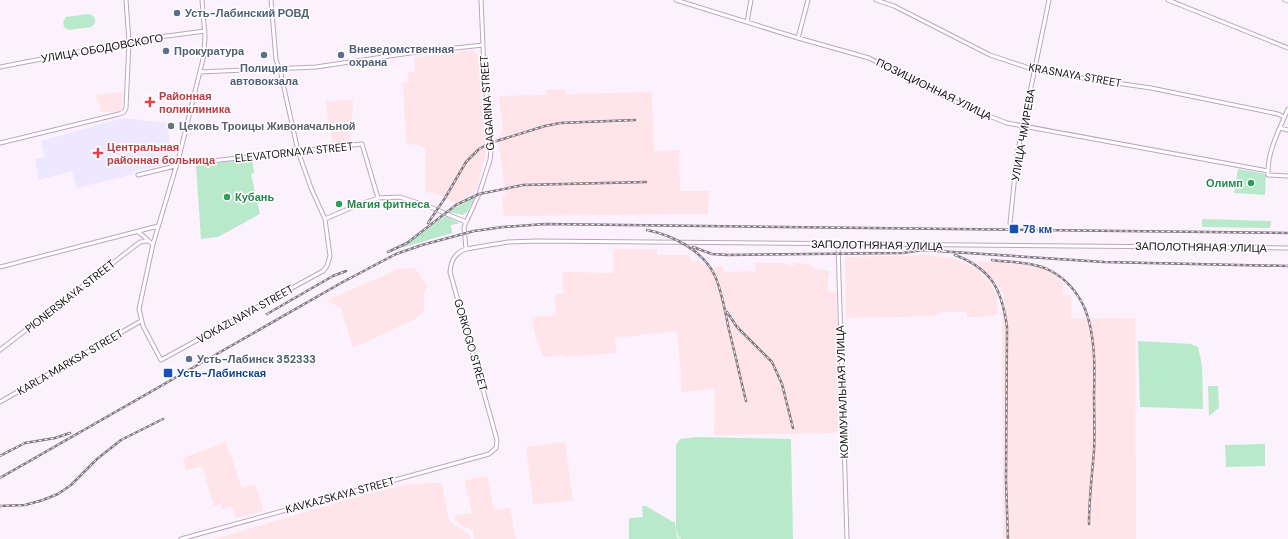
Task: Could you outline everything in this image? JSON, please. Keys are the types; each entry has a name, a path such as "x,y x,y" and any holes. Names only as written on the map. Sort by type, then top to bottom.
{"street":[{"path":"0,143 124,112 126,108 129,41 126,0"},
{"path":"141,321 139,309 140,302 153,244 177,162 204,55 205,31 202,0"},
{"path":"271,0 276,60 280,70 292,131 310,188 325,219 343,210 378,198 400,197 430,207 466,222"},
{"name":"GAGARINA STREET","path":"466,249 464,226 479,194 490,160 481,0"},
{"name":"ПОЗИЦИОННАЯ УЛИЦА","path":"676,0 798,38 870,58 921,85 994,119 1022,126 1288,176"},
{"path":"747,22 751,0"},
{"path":"798,38 808,0"},
{"name":"KRASNAYA STREET","path":"876,0 894,6 990,55 1035,70 1151,88 1278,114 1284,117"},
{"name":"УЛИЦА ЧМИРЕВА","path":"1010,223 1015,169 1022,126 1050,0"},
{"path":"1168,0 1288,48"},
{"name":"УЛИЦА ОБОДОВСКОГО","path":"0,67 129,41 205,31"},
{"path":"200,72 316,68 483,45"},
{"path":"1268,173 1268,161 1288,108"},
{"path":"1280,128 1288,130"},
{"name":"ELEVATORNAYA STREET","path":"177,162 202,162 362,144 378,198"},
{"path":"138,174 175,166"},
{"name":"VOKAZLNAYA STREET","path":"141,321 161,360 323,271 327,266 330,256 325,219"},
{"path":"0,267 158,226"},
{"path":"140,242 146,233 153,228"},
{"path":"137,232 142,234 147,241 153,244"},
{"path":"140,242 147,241"},
{"name":"ЗАПОЛОТНЯНАЯ УЛИЦА","path":"466,249 505,242 536,241 1288,248"},
{"name":"PIONERSKAYA STREET","path":"0,350 140,242"},
{"name":"КОММУНАЛЬНАЯ УЛИЦА","path":"838,245 847,539"},
{"name":"GORKOGO STREET","path":"466,249 460,251 454,258 451,264 450,272 497,440 496,448"},
{"name":"KARLA MARKSA STREET","path":"0,402 141,321"},
{"name":"KAVKAZSKAYA STREET","path":"181,539 489,454 496,448"}],"shaded area":[{"path":"473,50 478,55 486,154 476,191 456,204 437,194 425,192 425,149 420,146 406,143 403,83 409,83 408,72 415,72 414,58"},
{"path":"566,89 566,94 651,92 654,151 679,150 680,191 709,191 708,214 504,216 502,197 506,197 498,139 503,132 499,96 546,95 546,90"},
{"path":"122,92 122,111 101,112 96,95"},
{"path":"353,99 352,122 348,142 332,144 330,119 328,119 326,102"},
{"path":"123,118 167,123 173,163 134,171 134,174 77,188 72,171 39,180 35,159 45,157 41,141"},
{"path":"613,249 657,249 657,255 688,255 692,261 698,261 708,267 723,266 724,272 756,271 755,263 781,263 794,266 795,263 809,264 816,269 830,271 828,275 828,292 836,292 841,427 835,433 714,435 715,389 681,392 677,331 615,338 616,353 565,357 564,355 543,357 534,331 532,317 556,315 555,294 563,294 562,272 613,273"},
{"path":"933,255 936,257 953,258 976,268 989,282 997,295 998,314 995,314 995,316 967,317 967,312 943,312 937,314 936,316 846,318 845,257"},
{"path":"979,261 1030,265 1048,270 1063,282 1063,295 1071,295 1071,318 1135,318 1136,539 1003,539 1002,305 1004,304 1004,295 998,285 978,265"},
{"path":"415,268 427,285 424,293 424,310 417,318 353,348 341,308 328,300 399,269"},
{"path":"226,442 242,488 255,484 264,511 236,518 232,506 222,509 221,504 214,506 202,466 186,470 183,458"},
{"path":"565,442 573,501 533,504 526,447"},
{"path":"487,476 494,510 510,508 516,539 474,539 473,530 462,526 455,520 454,516 472,513 465,482 467,480"},
{"path":"442,483 449,521 470,535 471,539 214,539 371,493 409,484"}],"green space":[{"path":"89,14 94,17 95,20 95,23 91,27 69,30 64,27 63,22 66,17"},
{"name":"Кубань","path":"252,159 254,173 251,174 260,214 218,237 201,239 196,165"},
{"name":"Олимп","path":"1238,169 1266,174 1265,195 1234,193"},
{"path":"475,197 467,212 463,215 448,212"},
{"path":"445,216 460,223 451,225 452,233 401,248"},
{"path":"1202,219 1271,221 1270,228 1202,227"},
{"path":"1138,341 1191,344 1198,347 1202,365 1203,409 1140,407"},
{"path":"1208,386 1218,386 1219,408 1209,416"},
{"path":"699,437 791,439 793,539 681,539 678,536 676,528 676,445 680,439"},
{"path":"1265,444 1265,466 1226,467 1225,445"},
{"path":"642,506 646,506 675,523 677,537 680,539 629,539 629,518 643,517"}],"railway":[{"path":"428,223 445,198 466,162 479,149 490,143 545,126 560,123 635,120"},
{"path":"388,252 407,243 456,205 479,194 523,185 646,182"},
{"path":"0,478 341,283 396,254 422,245 474,231 545,224 1288,233"},
{"path":"647,230 657,232 685,245 709,265 717,280 721,294 746,401"},
{"path":"693,247 712,254 728,255 903,253 922,250 1104,262 1288,266"},
{"path":"955,255 978,267 993,282 1002,302 1005,314 1007,327 1006,481 1008,539"},
{"path":"992,260 1037,265 1051,271 1062,278 1071,287 1079,297 1085,309 1093,339 1094,361 1094,444 1089,524"},
{"path":"267,314 333,276 346,271"},
{"path":"727,312 737,327 772,362 782,384 793,428"},
{"path":"0,506 25,505 58,494 71,485 97,459 121,440 163,419"},
{"path":"0,456 25,443 55,438 70,433"}],"place":[{"name":"Усть-Лабинский РОВД","path":"177,13"},
{"name":"Прокуратура","path":"166,51"},
{"name":"Полиция автовокзала","path":"264,55"},
{"name":"Вневедомственная охрана","path":"341,55"},
{"name":"Районная поликлиника","path":"150,102"},
{"name":"Цековь Троицы Живоначальной","path":"171,126"},
{"name":"Центральная районная больница","path":"98,153"},
{"name":"Олимп","path":"1251,183"},
{"name":"Кубань","path":"227,197"},
{"name":"Магия фитнеса","path":"339,204"},
{"name":"78 км","path":"1014,229"},
{"name":"Усть-Лабинск 352333","path":"189,359"},
{"name":"Усть-Лабинская","path":"168,373"}]}
